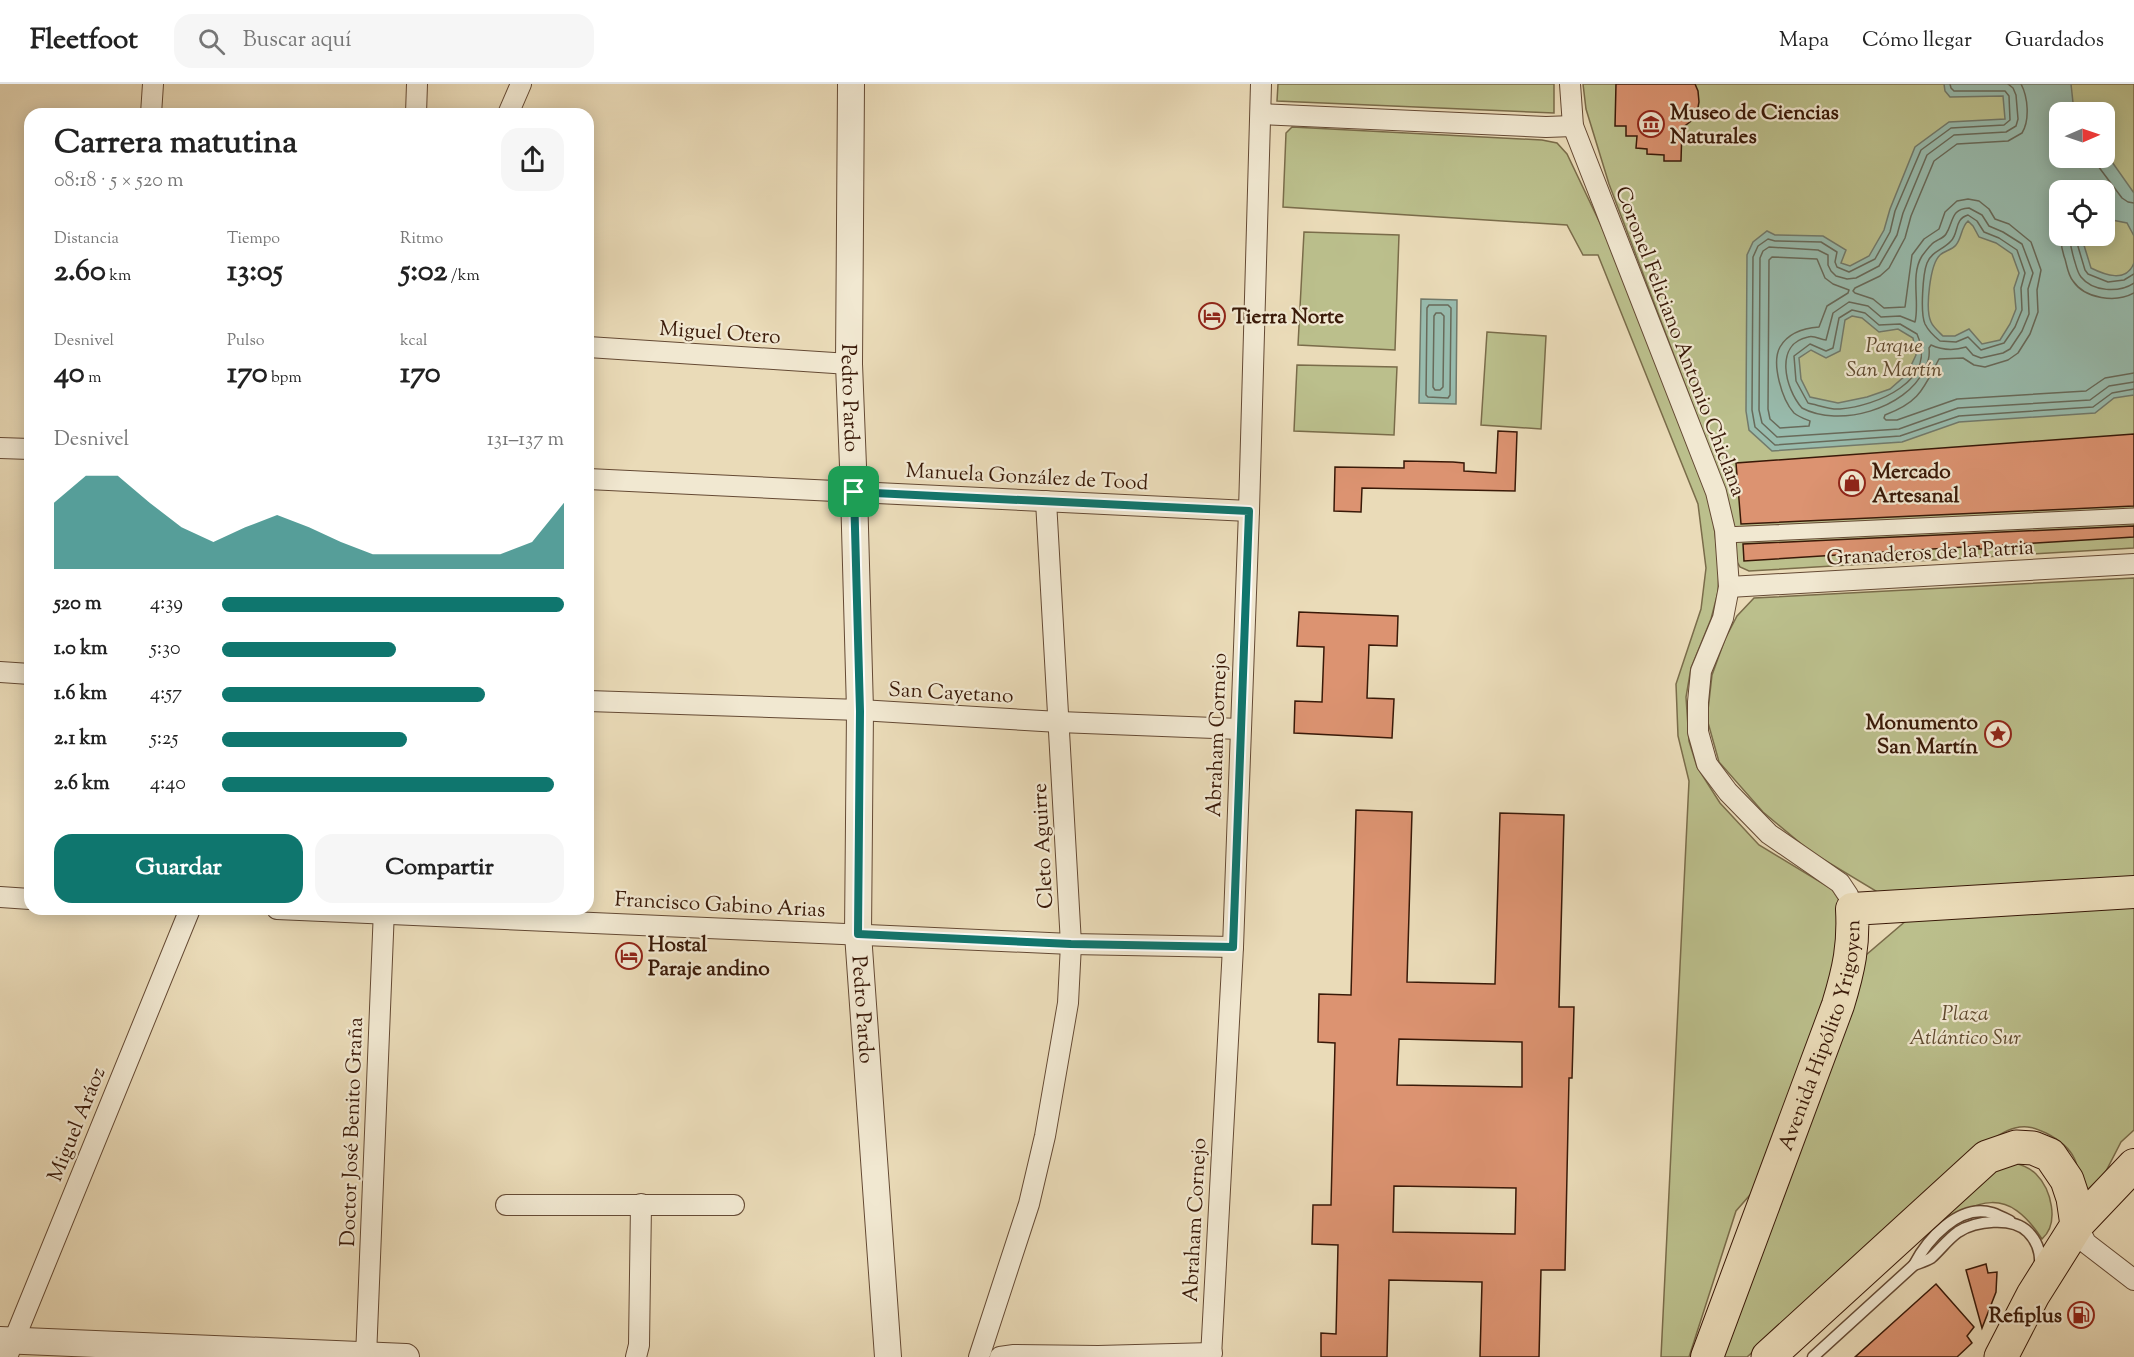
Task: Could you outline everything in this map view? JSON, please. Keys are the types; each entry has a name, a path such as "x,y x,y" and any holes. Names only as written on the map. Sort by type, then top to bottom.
{"highway":[{"path":"1768,1357 1987,1157 2016,1147 2032,1148 2050,1155 2067,1180 2073,1198 2077,1225 2033,1295 2001,1357"}],"main road":[{"name":"Avenida Hipólito Yrigoyen","path":"1707,1357 1838,1005 1848,973 1853,938 1852,909 2134,892"},
{"path":"2077,1225 2134,1166"}],"street":[{"path":"151,108 153,84"},
{"path":"416,108 417,84"},
{"path":"511,108 521,84"},
{"name":"Pedro Pardo","path":"851,84 849,364 860,711 858,934 888,1357"},
{"name":"Abraham Cornejo","path":"1211,1355 1233,947 1249,511 1261,84"},
{"name":"Coronel Feliciano Antonio Chiclana","path":"1570,84 1573,126 1716,492 1725,534 1729,587 1723,618 1701,670 1698,702 1698,732 1707,764 1728,792 1769,834 1840,883 1848,895 1852,909"},
{"path":"1260,114 1546,127 1573,126"},
{"name":"Miguel Otero","path":"594,347 849,364"},
{"path":"0,447 24,449"},
{"name":"Manuela González de Tood","path":"594,478 1249,511"},
{"name":"Cleto Aguirre","path":"979,1357 1029,1204 1045,1136 1068,1004 1071,944 1046,501"},
{"name":"Granaderos de la Patria","path":"1725,534 2134,516"},
{"name":"Granaderos de la Patria","path":"1729,587 2134,564"},
{"path":"0,672 24,674"},
{"name":"San Cayetano","path":"594,701 1240,729"},
{"path":"0,897 24,899"},
{"name":"Miguel Aráoz","path":"7,1346 187,915"},
{"name":"Doctor José Benito Graña","path":"366,1356 383,915"},
{"name":"Francisco Gabino Arias","path":"466,915 1071,944 1233,947"},
{"path":"506,1204 734,1205"},
{"path":"636,1357 639,1345 641,1204"},
{"path":"2077,1225 2086,1243 2134,1280"},
{"path":"7,1346 146,1352 406,1357"},
{"path":"1000,1357 1014,1355 1098,1357 1211,1355"}],"lane":[{"path":"1813,1357 1914,1265 1929,1259 1958,1232 1975,1225 2007,1222 2027,1230 2037,1243 2041,1262 2033,1295"}],"green space":[{"path":"1278,84 1554,84 1554,113 1277,101"},
{"name":"Parque San Martín","path":"1583,84 2134,84 2134,548 1749,571 1740,567 1734,557 1722,482 1609,184 1586,109"},
{"path":"1292,127 1542,140 1557,143 1567,154 1608,240 1712,508 1719,568 1718,592 1711,619 1691,668 1686,697 1689,741 1697,767 1720,803 1759,845 1832,889 1839,900 1843,915 1840,963 1763,1180 1736,1211 1689,1357 1661,1357 1689,781 1678,736 1676,684 1701,609 1706,568 1698,504 1598,255 1583,255 1567,225 1283,207 1286,133"},
{"path":"1304,232 1399,235 1395,350 1298,345"},
{"path":"1487,332 1546,336 1541,429 1481,425"},
{"path":"1297,365 1397,367 1394,435 1294,431"},
{"path":"2134,578 2134,883 1884,896 1811,852 1763,812 1719,762 1707,719 1712,675 1725,639 1737,616 1754,598"},
{"name":"Plaza Atlántico Sur","path":"2134,902 2134,1130 2121,1142 2105,1173 2081,1196 2077,1166 2064,1145 2046,1133 2031,1128 2019,1127 2005,1132 1970,1157 1747,1357 1720,1357 1866,955 1914,914"},
{"path":"2011,1162 2033,1172 2046,1188 2052,1215 2048,1232 2042,1239 2029,1222 2017,1211 2004,1204 1978,1205 1932,1227 2000,1164"}],"water":[{"path":"1944,84 2071,84 2073,102 2049,102 2049,168 2115,168 2115,166 2134,193 2134,236 2127,223 2115,221 2115,180 2049,180 2049,246 2084,246 2091,268 2115,276 2126,273 2134,263 2134,395 2114,398 2095,413 1959,422 1902,442 1772,451 1749,430 1746,411 1747,255 1753,242 1767,231 1775,235 1823,236 1846,250 1841,263 1850,266 1869,256 1884,230 1915,147 1949,122 2005,119 2003,96 1950,97 1945,91","holes":["1968,221 1979,237 1996,243 2012,254 2019,273 2014,288 2016,309 2010,324 2000,340 1982,344 1969,329 1955,336 1943,336 1933,326 1928,307 1936,260 1956,245","1852,316 1862,318 1879,332 1898,329 1913,338 1916,355 1907,374 1890,389 1867,397 1838,403 1810,397 1801,379 1799,358 1811,350 1826,358 1840,351 1845,320"]},
{"path":"1421,299 1457,300 1456,404 1419,403"}],"building":[{"name":"Museo de Ciencias Naturales","path":"1616,84 1695,84 1699,102 1697,113 1682,128 1681,161 1664,161 1664,155 1647,154 1647,149 1636,148 1637,136 1626,136 1626,126 1615,126"},
{"path":"1498,431 1517,432 1515,491 1362,488 1361,512 1334,511 1335,467 1404,468 1404,461 1453,462 1464,463 1464,471 1496,473"},
{"name":"Mercado Artesanal","path":"2134,434 2134,506 1741,524 1736,463"},
{"path":"2134,526 2134,537 2003,545 2003,548 1979,549 1979,546 1744,561 1743,544"},
{"path":"1299,612 1398,616 1397,646 1369,645 1367,698 1394,699 1392,738 1294,733 1295,701 1322,702 1324,647 1297,646"},
{"path":"1356,810 1412,812 1407,982 1495,984 1500,813 1564,815 1559,1007 1574,1007 1572,1078 1569,1078 1565,1270 1541,1270 1539,1357 1480,1357 1482,1282 1389,1280 1387,1357 1321,1357 1321,1333 1336,1334 1338,1245 1312,1244 1313,1205 1331,1205 1335,1043 1318,1042 1319,994 1351,995","holes":["1399,1039 1522,1042 1522,1087 1397,1085","1394,1186 1516,1188 1515,1234 1393,1232"]},
{"path":"1986,1264 1988,1273 1997,1272 1996,1292 1982,1328 1966,1270"},
{"path":"1936,1284 1974,1327 1967,1336 1972,1343 1957,1357 1855,1357"}],"place":[{"name":"Museo de Ciencias Naturales","path":"1651,124"},
{"name":"Tierra Norte","path":"1212,316"},
{"name":"Mercado Artesanal","path":"1852,483"},
{"name":"Monumento San Martín","path":"1998,734"},
{"name":"Hostal Paraje andino","path":"629,956"},
{"name":"Refiplus","path":"2081,1315"}],"route":[{"path":"854,492 1249,511 1233,947 1071,944 858,934 860,711 854,492"}]}
